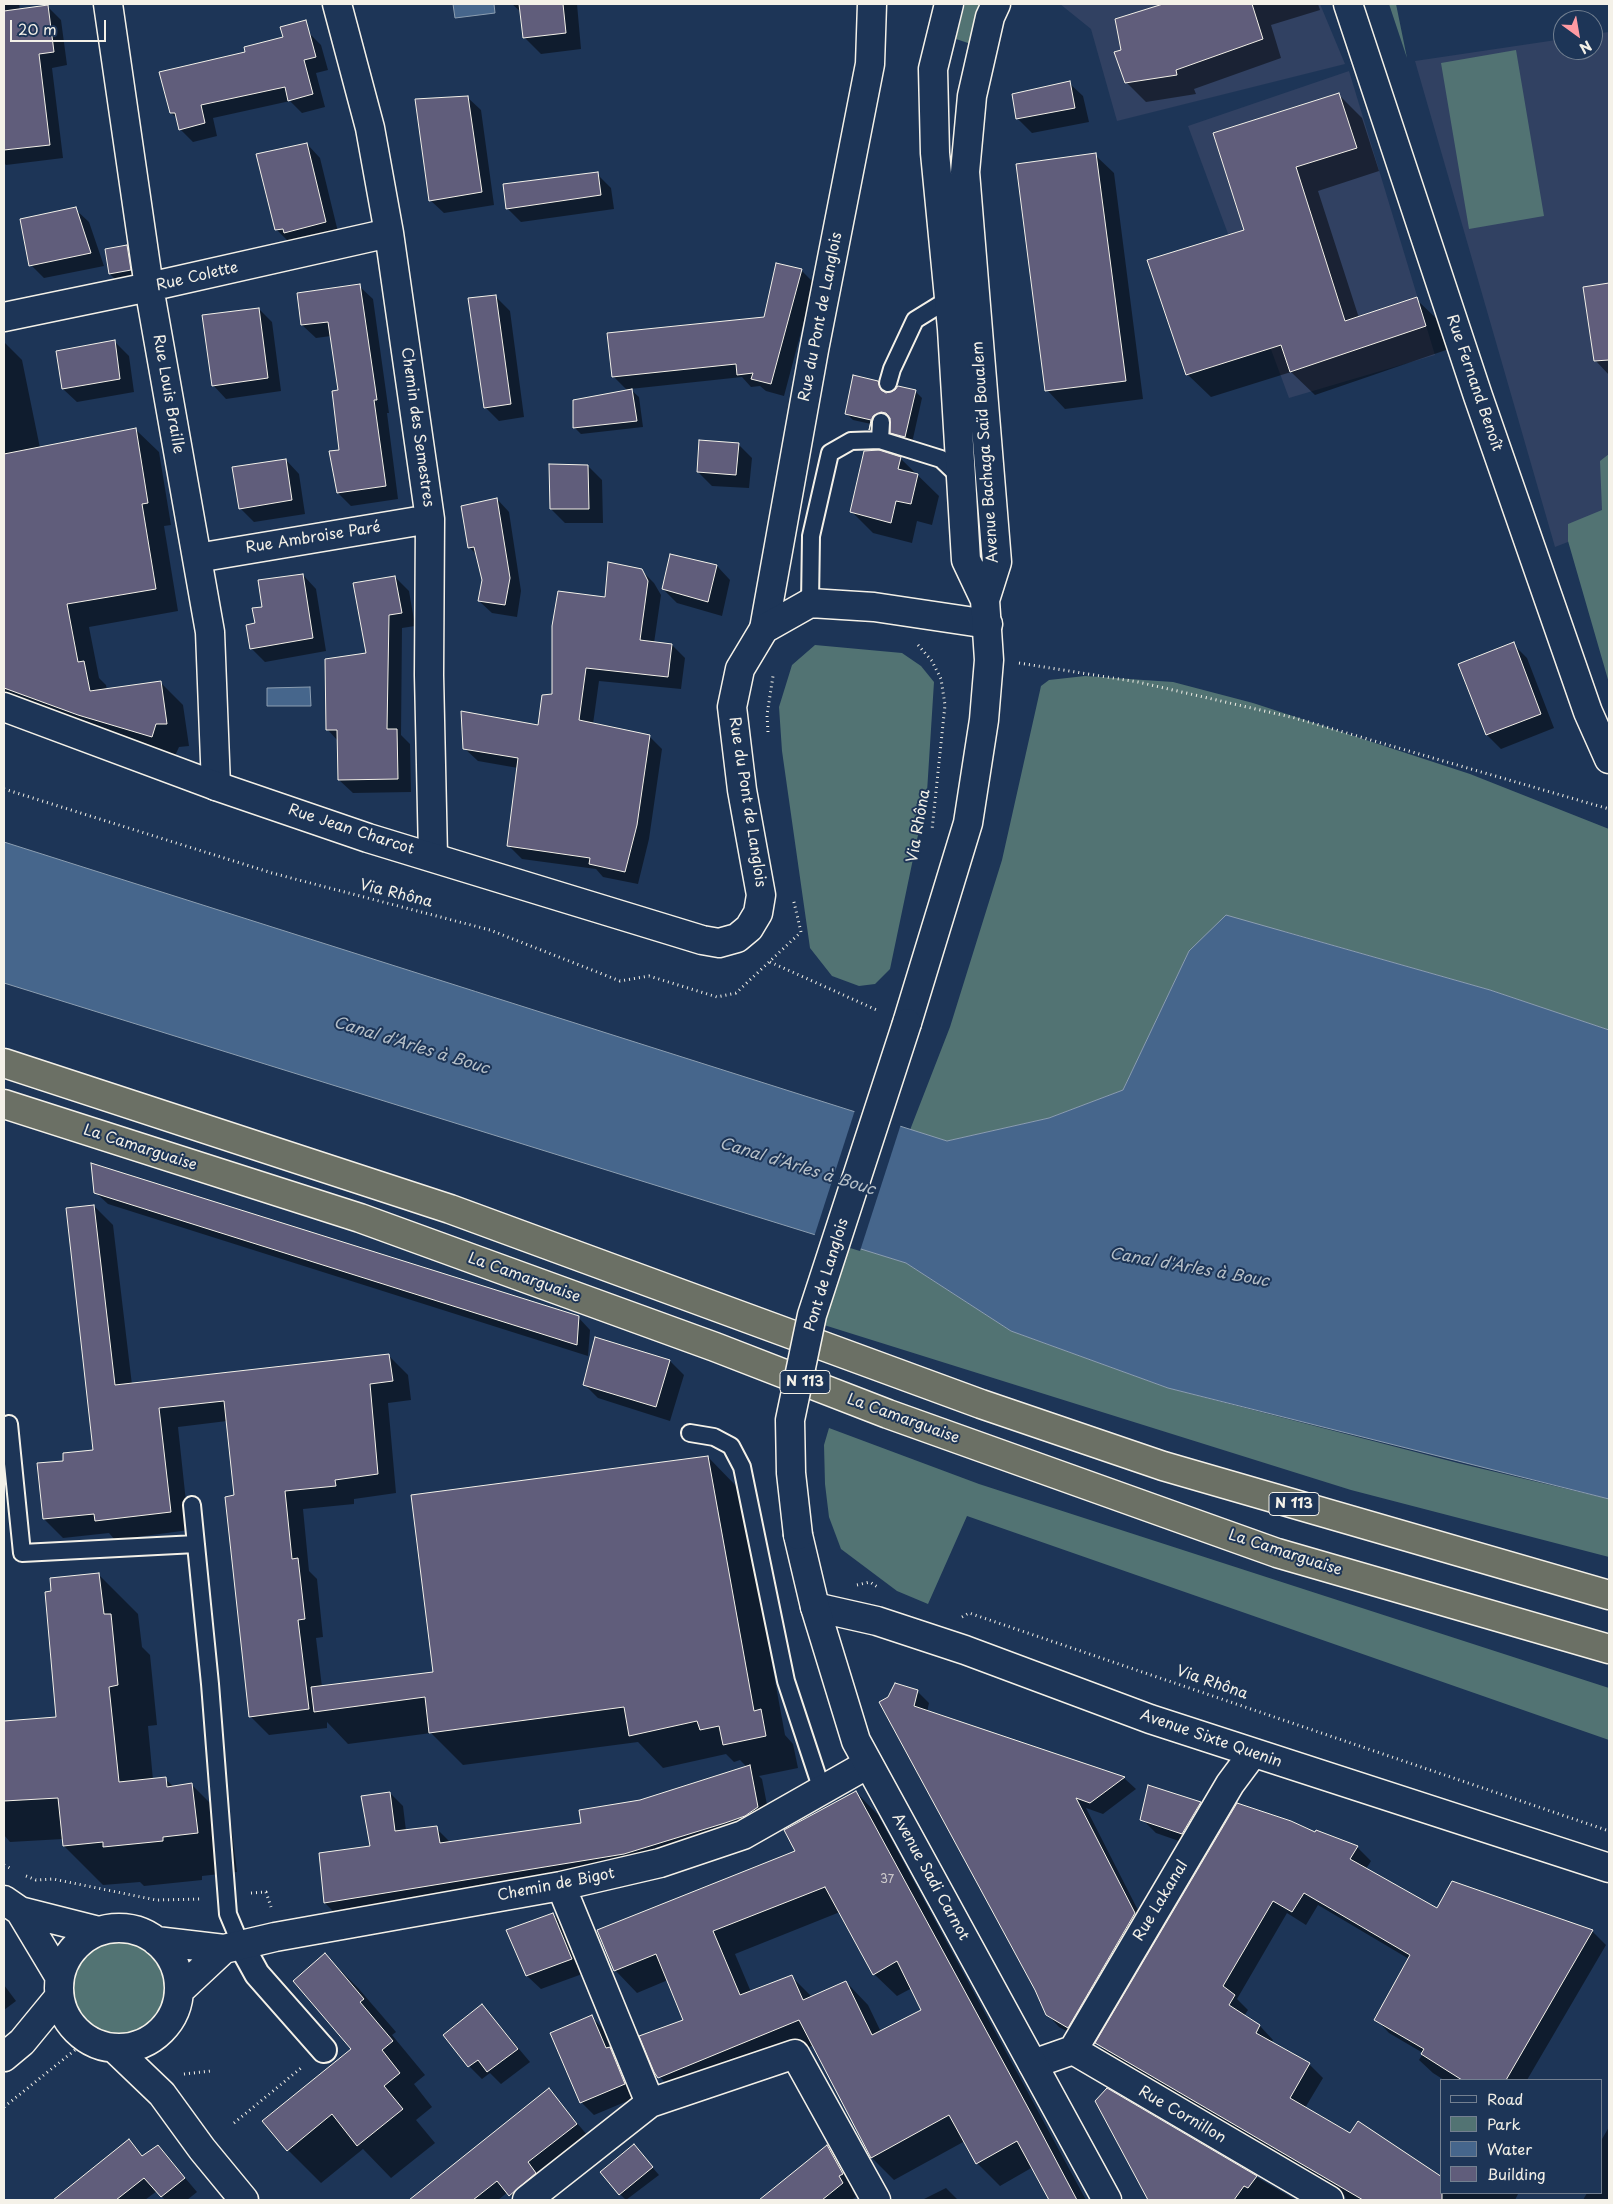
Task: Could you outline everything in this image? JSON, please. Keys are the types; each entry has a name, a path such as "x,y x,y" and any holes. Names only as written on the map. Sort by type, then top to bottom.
{"highway":[{"name":"N 113","path":"4,1062 450,1208 972,1401 1163,1466 1609,1595"},
{"name":"La Camarguaise","path":"4,1104 360,1218 715,1347 888,1414 1277,1553 1609,1649"}],"street":[{"name":"Rue Louis Braille","path":"108,4 149,287 210,632 216,786"},
{"name":"Chemin des Semestres","path":"337,4 370,128 389,233 430,519 429,675 434,856"},
{"name":"Rue du Pont de Langlois","path":"702,940 720,943 737,938 749,928 758,912 761,895 742,790 732,707 740,669 764,629 814,350 870,64 872,4"},
{"name":"Avenue Bachaga Saïd Boualem","path":"949,4 933,69 935,153 949,299 966,560 987,612"},
{"name":"Avenue Bachaga Saïd Boualem","path":"987,612 997,562 965,172 972,96 990,17 996,4"},
{"name":"Rue Fernand Benoît","path":"1348,4 1478,396 1588,712 1609,759"},
{"name":"Rue Colette","path":"4,317 149,287 389,233"},
{"name":"Rue Ambroise Paré","path":"197,558 430,519"},
{"name":"Rue du Pont de Langlois","path":"764,629 810,603"},
{"path":"810,603 987,612"},
{"name":"Pont de Langlois","path":"798,1535 790,1473 790,1420 812,1315 897,1018 968,823 984,720 989,660 987,612"},
{"name":"Rue Jean Charcot","path":"4,707 216,786 368,838 434,856 702,940"},
{"name":"Avenue Sadi Carnot","path":"798,1535 815,1607 856,1741 1107,2200"},
{"name":"Avenue Sixte Quenin","path":"815,1607 877,1621 1150,1719 1609,1868"},
{"name":"Rue Lakanal","path":"1072,2050 1230,1784 1254,1753"},
{"name":"Chemin de Bigot","path":"156,1941 233,1947 275,1937 561,1886 660,1862 743,1835 868,1764"},
{"path":"561,1886 650,2103"},
{"path":"12,1905 99,1931 126,1929 140,1931 156,1941 169,1955 177,1972 179,1991 174,2010 165,2027 150,2039 133,2047 114,2048 95,2043 78,2033 65,2016 59,1986 12,1905"},
{"path":"13,2049 59,1986 67,1956 80,1941 99,1931"},
{"path":"233,1947 324,2050"},
{"name":"Chemin de Bigot","path":"179,1991 233,1947"},
{"path":"13,2049 78,2033"},
{"path":"150,2039 162,2094"},
{"path":"114,2048 162,2094 202,2149 244,2200"},
{"path":"1033,2064 1072,2050"},
{"name":"Rue Cornillon","path":"1072,2050 1329,2200"},
{"path":"527,2200 650,2103 795,2054 876,2200"}],"lane":[{"path":"888,384 892,369 915,320 949,299"},
{"path":"880,422 880,440"},
{"path":"810,603 811,536 830,453 851,441 880,440 941,459 960,477"},
{"path":"9,1424 22,1553 196,1544"},
{"path":"690,1433 714,1437 731,1446 742,1467 786,1681 822,1790"},
{"path":"192,1505 228,1914 233,1947"}],"path":[{"name":"Via Rhôna","path":"919,645 932,661 941,679 945,705 931,838"},
{"path":"989,660 1038,664 1138,682 1295,718 1609,809"},
{"name":"Via Rhôna","path":"4,789 272,873 490,930 620,981 649,976 717,997 736,993 770,962 897,1018"},
{"path":"815,1607 860,1584 870,1582 882,1590"},
{"name":"Via Rhôna","path":"957,1620 969,1613 1609,1831"},
{"path":"4,1865 36,1880 53,1879 156,1900 176,1901 227,1895"},
{"path":"234,2123 324,2050"},
{"path":"4,2107 48,2071"}],"shaded area":[{"path":"1060,4 1320,4 1345,64 1117,121 1091,29"},
{"path":"1609,32 1609,526 1555,547 1415,61 1553,40 1553,60 1603,60 1603,33"},
{"path":"1349,71 1435,355 1289,398 1188,126"}],"green space":[{"path":"965,4 989,4 974,45 956,39"},
{"path":"1389,4 1396,4 1407,58"},
{"path":"1516,50 1544,216 1469,229 1441,63"},
{"path":"1609,454 1609,683 1568,541 1568,524 1602,510 1600,461"},
{"path":"815,645 902,653 921,666 934,682 927,792 890,969 875,984 859,986 832,976 810,948 782,751 779,707 792,665"},
{"path":"1085,676 1173,682 1253,703 1470,774 1609,829 1609,1030 1490,990 1283,931 1189,951 1123,1090 1049,1118 947,1141 910,1130 950,1027 1002,860 1041,686 1049,680"},
{"path":"849,1245 906,1263 1011,1331 1168,1388 1458,1463 1609,1499 1609,1557 1351,1490 824,1325"},
{"path":"829,1428 979,1484 1609,1688 1609,1740 967,1516 928,1604 897,1591 841,1549 829,1517 825,1484 824,1445"},
{"path":"118,1941 136,1945 151,1955 161,1970 165,1988 161,2006 151,2021 136,2031 118,2035 100,2031 85,2021 75,2006 71,1988 75,1970 85,1955 100,1945"}],"water":[{"path":"453,4 494,4 495,13 455,18"},
{"path":"310,687 311,706 267,706 267,688"},
{"name":"Canal d'Arles à Bouc","path":"4,842 947,1141 1049,1118 1123,1090 1189,951 1226,915 1490,990 1609,1030 1609,1499 1168,1388 1011,1331 906,1263 4,983"}],"pier":[{"path":"855,1110 901,1124 860,1251 814,1237"}],"building":[{"path":"519,4 563,4 566,33 523,38"},
{"path":"1163,4 1252,4 1263,39 1176,70 1177,75 1125,83 1114,52 1121,50 1115,19"},
{"path":"48,5 54,52 39,54 50,145 4,150 4,11"},
{"path":"306,20 316,57 304,60 313,94 288,101 285,87 201,105 205,123 179,130 175,113 170,113 159,72 245,52 244,47 283,37 280,27"},
{"path":"1070,81 1075,108 1016,119 1012,94"},
{"path":"1339,93 1357,148 1296,167 1345,321 1417,297 1426,326 1290,372 1281,345 1186,375 1147,260 1244,230 1213,133"},
{"path":"468,96 482,192 429,201 415,99"},
{"path":"307,143 326,222 284,233 283,229 275,230 256,154"},
{"path":"1096,153 1126,381 1045,391 1016,164"},
{"path":"598,172 601,195 506,209 503,184"},
{"path":"76,207 91,253 29,266 20,219"},
{"path":"127,245 131,270 109,274 105,249"},
{"path":"776,263 802,269 771,384 751,379 753,373 737,375 736,364 612,377 607,333 764,317"},
{"path":"1609,283 1609,360 1594,361 1583,287"},
{"path":"360,284 377,400 374,400 386,486 337,493 329,451 339,450 332,391 338,390 328,322 301,325 297,293"},
{"path":"496,295 511,404 484,408 468,298"},
{"path":"259,308 268,378 212,386 202,315"},
{"path":"115,340 120,379 62,389 56,351"},
{"path":"853,375 878,381 881,390 886,393 895,390 898,386 916,390 905,437 890,433 890,418 886,413 881,412 873,416 869,430 871,420 845,414"},
{"path":"632,389 637,421 573,428 573,400"},
{"path":"136,428 148,503 142,504 156,589 67,604 78,662 84,661 90,691 161,681 167,724 156,724 152,737 78,715 4,688 4,454"},
{"path":"699,440 739,443 736,475 697,472"},
{"path":"879,450 901,457 898,469 918,474 911,504 896,501 891,523 850,512 864,451"},
{"path":"286,459 292,500 239,509 232,467"},
{"path":"549,464 588,465 589,509 550,509"},
{"path":"497,498 510,578 505,605 478,601 482,580 474,547 468,548 461,506"},
{"path":"670,554 717,565 708,602 662,589"},
{"path":"608,562 642,569 648,581 640,640 672,644 668,677 586,668 579,720 650,735 637,825 625,872 589,864 590,858 507,846 518,758 463,749 461,711 538,725 542,695 552,694 552,626 558,591 605,597"},
{"path":"303,574 313,638 250,649 246,625 255,623 252,608 262,607 258,580"},
{"path":"395,576 402,613 389,615 387,729 397,729 398,779 338,780 337,730 326,730 325,659 366,653 353,583"},
{"path":"1514,642 1541,714 1486,735 1458,664"},
{"path":"91,1163 579,1316 577,1345 94,1193"},
{"path":"94,1205 115,1385 389,1354 393,1381 370,1384 378,1474 335,1480 336,1486 285,1491 292,1559 298,1558 305,1619 298,1620 309,1709 249,1717 225,1497 234,1495 224,1401 159,1408 171,1512 95,1521 94,1514 43,1519 37,1463 63,1461 63,1453 93,1450 66,1208"},
{"path":"595,1337 670,1360 656,1407 583,1385"},
{"path":"708,1456 754,1711 761,1709 766,1736 723,1745 719,1726 700,1730 697,1721 629,1736 624,1707 429,1733 425,1697 314,1712 311,1687 433,1672 411,1495"},
{"path":"99,1573 104,1614 111,1614 118,1685 109,1687 119,1782 166,1777 167,1787 192,1783 198,1833 163,1837 163,1841 103,1847 103,1842 63,1846 58,1798 4,1801 4,1721 56,1717 45,1592 51,1591 50,1578"},
{"path":"895,1683 918,1690 914,1706 1125,1777 1090,1803 1076,1798 1135,1913 1068,2028 1046,2015 1035,1990 879,1702 888,1697"},
{"path":"750,1765 758,1807 745,1816 725,1823 624,1854 324,1903 319,1853 370,1846 361,1796 390,1792 395,1831 437,1826 440,1843 581,1823 579,1810 640,1800"},
{"path":"1148,1785 1201,1802 1182,1834 1140,1820"},
{"path":"856,1791 1077,2200 1049,2200 1017,2141 976,2164 949,2115 871,2158 799,2020 658,2078 639,2036 683,2020 656,1954 614,1971 597,1930 795,1851 784,1830","holes":["825,1887 873,1975 897,1961 921,2010 872,2035 846,1981 803,2000 792,1975 740,1995 713,1931"]},
{"path":"1237,1803 1358,1846 1350,1859 1437,1908 1452,1881 1593,1930 1507,2079 1460,2079 1421,2054 1424,2049 1374,2020 1410,1955 1304,1893 1292,1912 1273,1901 1223,1986 1235,1995 1229,2005 1260,2025 1256,2033 1310,2063 1290,2098 1350,2133 1358,2121 1440,2176 1440,2194 1442,2194 1442,2200 1363,2200 1095,2043"},
{"path":"553,1913 572,1959 526,1976 506,1930"},
{"path":"325,1953 364,1999 360,2002 393,2041 382,2050 400,2073 384,2086 403,2109 357,2146 332,2114 287,2151 262,2121 351,2049 293,1981"},
{"path":"482,2004 518,2049 487,2072 478,2060 468,2067 443,2035"},
{"path":"592,2015 606,2048 610,2047 625,2084 580,2103 550,2033"},
{"path":"549,2088 577,2124 528,2162 536,2173 509,2196 497,2181 473,2200 409,2200"},
{"path":"1107,2088 1257,2176 1248,2188 1244,2186 1234,2200 1148,2200 1095,2101"},
{"path":"129,2139 142,2156 158,2145 185,2178 161,2197 144,2178 116,2200 53,2200"},
{"path":"634,2144 653,2167 619,2195 600,2172"},
{"path":"827,2145 843,2174 839,2176 843,2183 822,2200 759,2200"}]}
